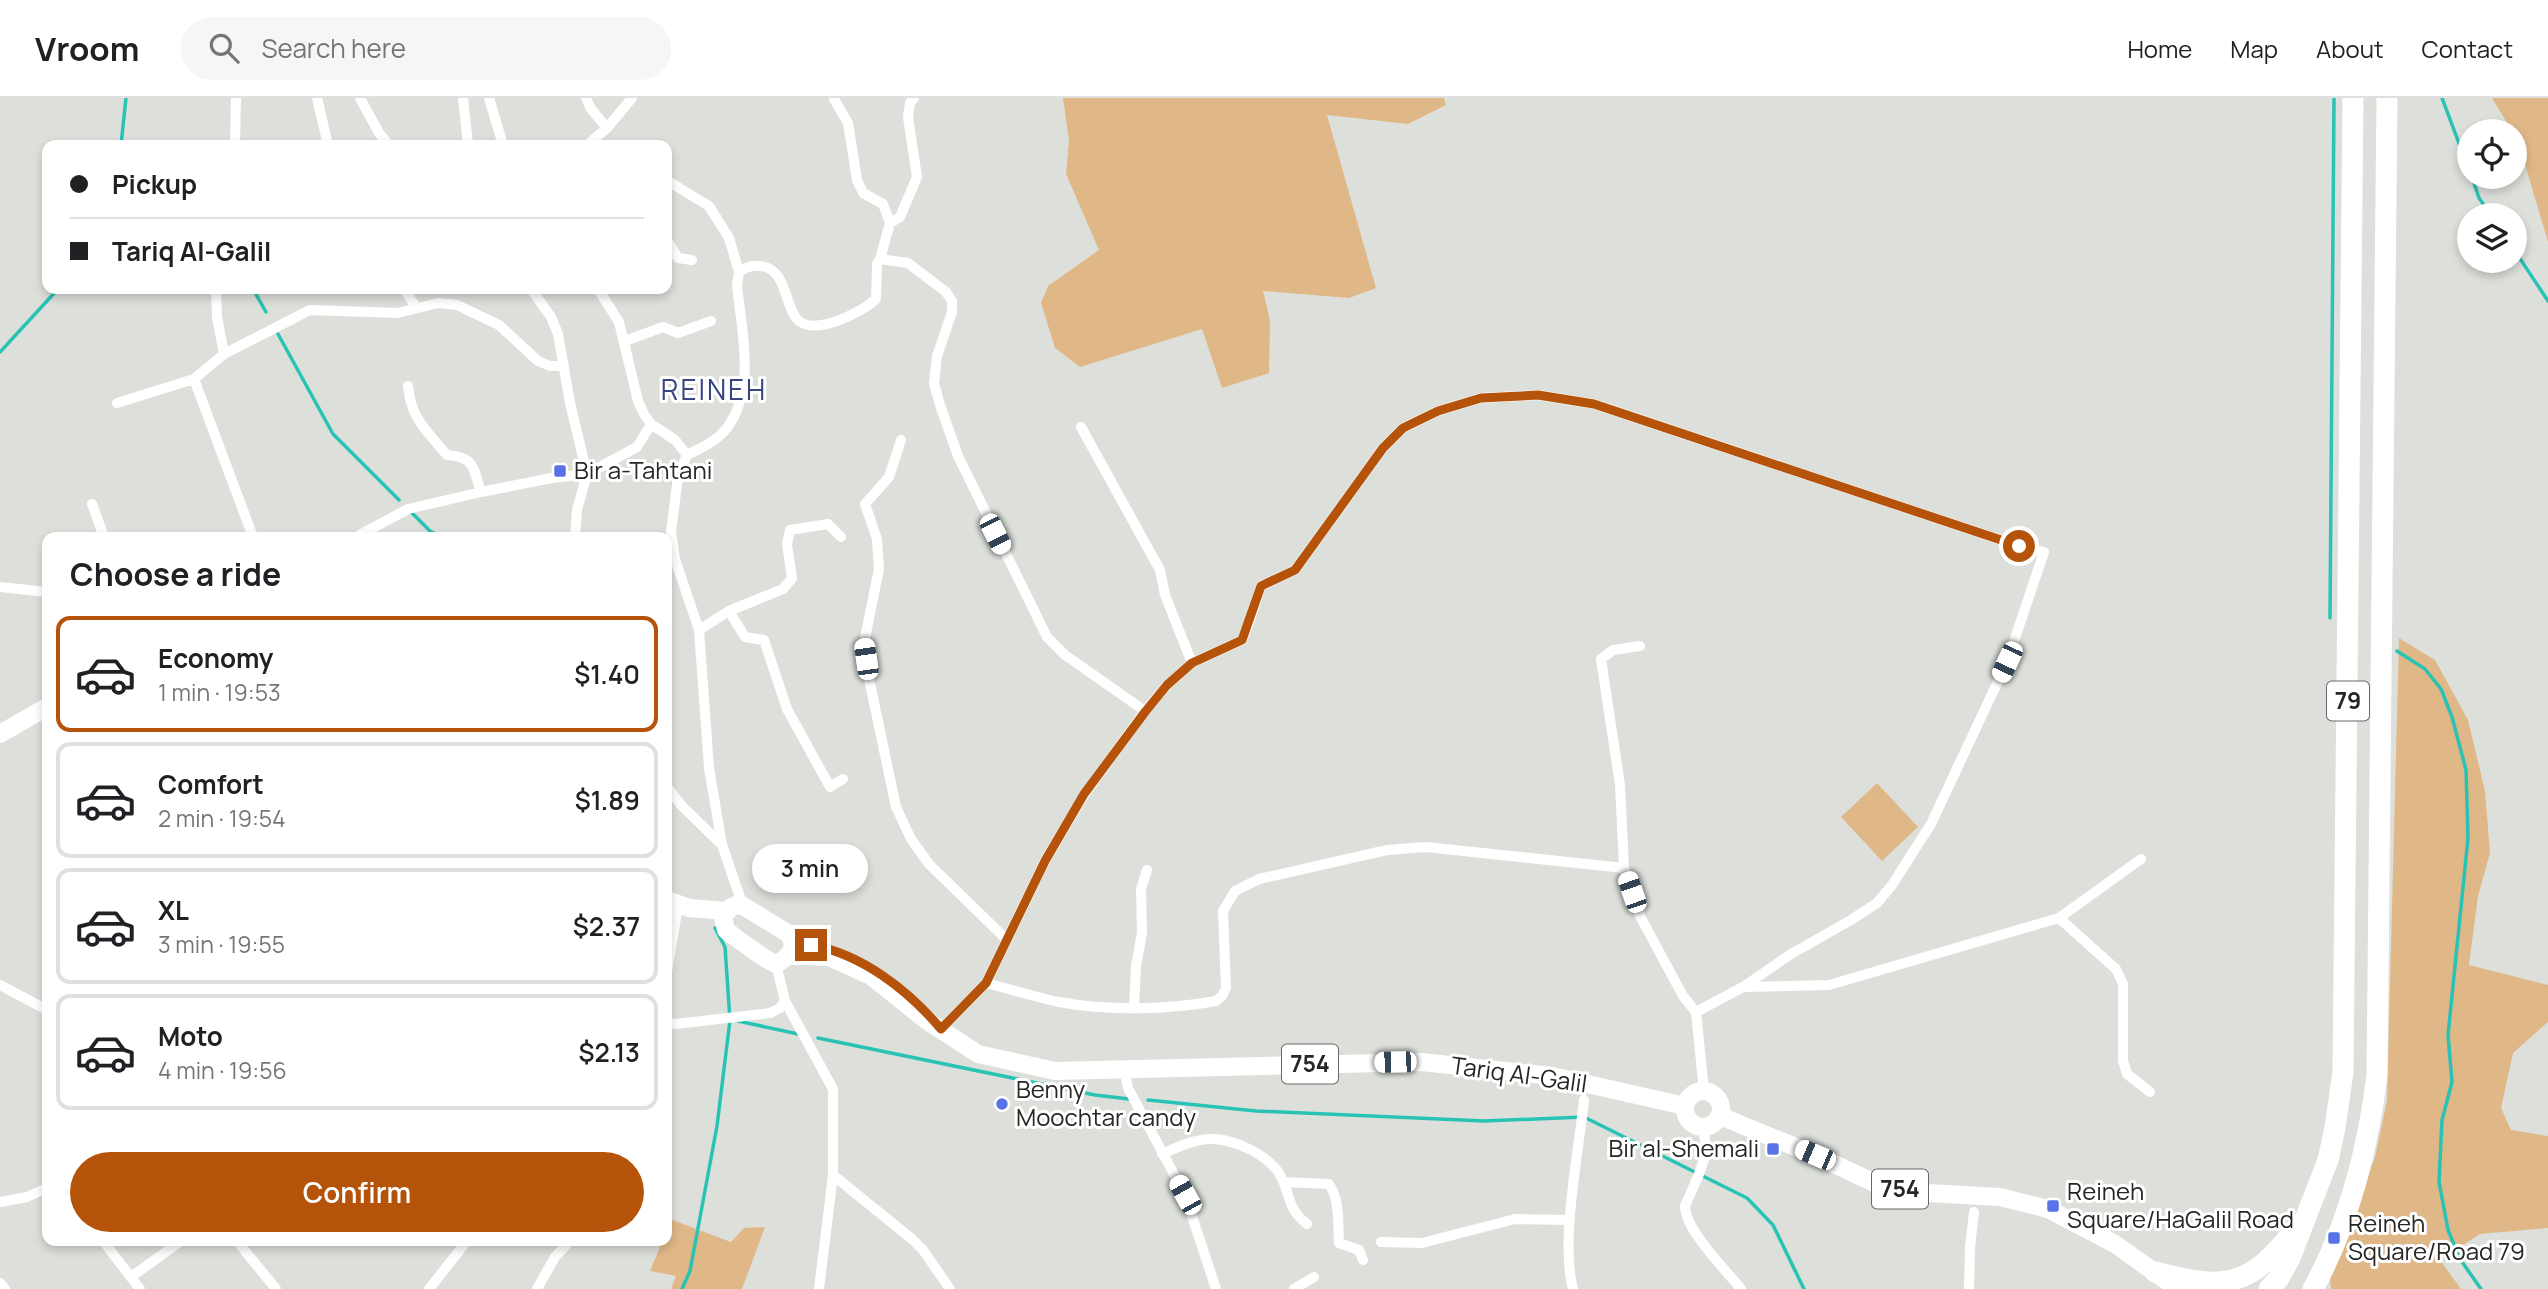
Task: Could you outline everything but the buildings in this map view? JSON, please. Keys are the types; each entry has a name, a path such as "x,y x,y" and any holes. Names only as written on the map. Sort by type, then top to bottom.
{"highway":[{"name":"79","path":"2269,1289 2285,1269 2328,1160 2343,1072 2353,98"},
{"name":"79","path":"2318,1284 2348,1207 2367,1143 2377,1075 2387,98"},
{"path":"2156,1284 2208,1288 2234,1287 2247,1282 2274,1259 2310,1204"}],"main road":[{"path":"0,734 42,710"},
{"path":"678,905 765,921 782,928 786,953 769,963 731,915"},
{"name":"Tariq Al-Galil","path":"786,953 828,948 871,967 926,1011 941,1029 978,1054 1055,1071 1422,1062 1552,1076 1685,1105"},
{"path":"1704,1091 1717,1098 1721,1107 1720,1116 1712,1126 1703,1128 1694,1126 1687,1119 1685,1105 1692,1094 1704,1091"},
{"name":"754","path":"1720,1116 1881,1186 1927,1193 2000,1197 2034,1204 2122,1248 2156,1284 2178,1289"}],"street":[{"path":"235,140 236,98"},
{"path":"317,98 327,140"},
{"path":"360,98 384,140"},
{"path":"463,98 467,140"},
{"path":"489,98 502,140"},
{"path":"586,98 607,128"},
{"path":"593,140 607,128 632,98"},
{"path":"890,223 900,217 917,177 908,117 910,103 914,98"},
{"path":"739,272 750,266 766,267 773,271 780,279 798,320 806,324 819,325 854,314 876,299 877,264 890,223 883,204 863,193 854,169 853,144 848,123 834,99"},
{"path":"671,532 678,477 687,455 712,442 727,428 741,396 745,366 737,285 739,272 729,238 709,206 672,184"},
{"path":"672,248 678,258 692,260"},
{"path":"880,258 908,262 946,292 952,301 952,312 937,356 934,383 940,405 958,456 1047,637 1065,655 1145,712"},
{"path":"216,294 217,317 224,354"},
{"path":"407,294 416,307"},
{"path":"534,294 555,326 587,474 577,510 575,532"},
{"path":"604,294 619,322 638,401 651,424 675,440 687,455"},
{"path":"117,403 194,379 224,354 310,310 398,313 438,303 457,305 499,325 538,362 550,366 564,366"},
{"path":"625,341 663,327 678,333 711,321"},
{"path":"194,379 251,532"},
{"path":"408,386 414,414 447,455 464,456 471,463 481,492"},
{"path":"941,1029 986,983 1045,861 1084,794 1145,712 1167,685 1192,663 1242,640 1261,586 1295,570 1383,448 1403,428 1438,411 1481,398 1538,395 1594,404 2019,546 2044,552 2007,662 1931,824 1892,885 1877,903 1791,954 1743,987 1696,1012"},
{"path":"365,532 408,509 552,478 587,474 637,447 651,424"},
{"path":"1081,428 1160,570 1165,595 1192,663"},
{"path":"901,440 889,477 865,504 877,539 879,569 864,643 896,807 911,839 929,864 1007,940"},
{"path":"92,504 102,532"},
{"path":"699,630 729,611 783,589 792,578 787,544 790,530 828,524 841,537"},
{"path":"672,539 675,559 699,630 709,768 731,915"},
{"path":"0,587 42,591"},
{"path":"729,611 745,637 764,640 787,709 830,787 843,779"},
{"path":"1640,646 1613,650 1601,659 1620,785 1624,867 1640,916 1683,996 1696,1012 1704,1091"},
{"path":"672,794 722,845"},
{"path":"986,983 1058,1002 1092,1007 1134,1008 1207,1003 1216,1001 1226,988 1222,920 1226,903 1235,891 1259,879 1387,850 1426,847 1624,867"},
{"path":"1743,987 1829,985 2059,918 2141,859"},
{"path":"1134,1008 1136,965 1142,933 1141,889 1147,870"},
{"path":"672,933 678,905"},
{"path":"2059,918 2121,975 2123,1061 2127,1074 2150,1092"},
{"path":"786,953 785,1001 833,1089 833,1175 819,1289"},
{"path":"0,985 42,1007"},
{"path":"672,1024 770,1013 780,1009 785,1001"},
{"path":"1124,1069 1128,1088 1185,1195 1216,1289"},
{"path":"1573,1289 1570,1277 1570,1220 1584,1100"},
{"path":"1703,1128 1707,1139 1707,1153 1685,1206 1685,1214 1697,1234 1741,1289"},
{"path":"1163,1154 1197,1141 1213,1139 1227,1141 1270,1161 1283,1182 1296,1216 1307,1224"},
{"path":"833,1175 918,1244 950,1289"},
{"path":"1283,1182 1329,1184 1337,1207 1339,1243 1359,1250 1363,1260"},
{"path":"0,1202 27,1197 42,1190"},
{"path":"1969,1289 1974,1212"},
{"path":"1381,1242 1422,1243 1516,1219 1570,1220"},
{"path":"107,1246 140,1289"},
{"path":"131,1277 174,1246"},
{"path":"241,1246 275,1289"},
{"path":"429,1289 463,1246"},
{"path":"537,1289 555,1257 565,1246"},
{"path":"1294,1289 1314,1277"},
{"path":"0,1283 5,1289"}],"shaded area":[{"path":"1063,98 1444,98 1446,105 1408,124 1327,115 1376,288 1349,298 1263,291 1270,320 1269,373 1222,388 1202,329 1080,367 1055,348 1041,303 1048,286 1099,250 1066,174 1069,141"},
{"path":"2492,98 2548,98 2548,242 2527,171 2527,119 2505,119"},
{"path":"2399,638 2435,660 2468,720 2485,791 2490,853 2478,896 2469,965 2548,985 2548,1022 2513,1053 2501,1108 2511,1130 2548,1136 2548,1228 2480,1234 2440,1260 2461,1289 2331,1289 2330,1278 2375,1157 2387,1101"},
{"path":"1877,783 1918,827 1882,861 1841,817"},
{"path":"672,1220 731,1242 744,1228 765,1227 742,1289 671,1289 676,1276 650,1271 660,1247 672,1246"}],"waterway":[{"path":"122,140 126,98"},
{"path":"2330,618 2334,98"},
{"path":"2442,98 2457,138"},
{"path":"2476,189 2483,203"},
{"path":"2527,269 2548,301"},
{"path":"0,352 53,294"},
{"path":"256,294 266,312"},
{"path":"278,334 333,434 399,500"},
{"path":"412,513 432,532"},
{"path":"2397,651 2425,669 2441,689 2452,717 2466,770 2468,838 2448,1035 2452,1082 2442,1120 2439,1182 2448,1230 2460,1259 2481,1289"},
{"path":"682,1289 690,1271 717,1126 730,1020 725,947 715,928"},
{"path":"738,1021 798,1034"},
{"path":"818,1038 1095,1095 1129,1099"},
{"path":"1148,1100 1256,1111 1484,1121 1584,1117 1747,1198 1773,1225 1804,1289"}],"place":[{"name":"Bir a-Tahtani","path":"560,471"},
{"name":"Benny Moochtar candy","path":"1002,1104"},
{"name":"Bir al-Shemali","path":"1773,1149"},
{"name":"Reineh Square/HaGalil Road","path":"2053,1206"},
{"name":"Reineh Square/Road 79","path":"2334,1238"}],"district":[{"name":"REINEH","path":"714,390"}],"route":[{"path":"811,945 828,948 871,967 926,1011 941,1029 986,983 1045,861 1084,794 1145,712 1167,685 1192,663 1242,640 1261,586 1295,570 1383,448 1403,428 1438,411 1481,398 1538,395 1594,404 2019,546"}]}
